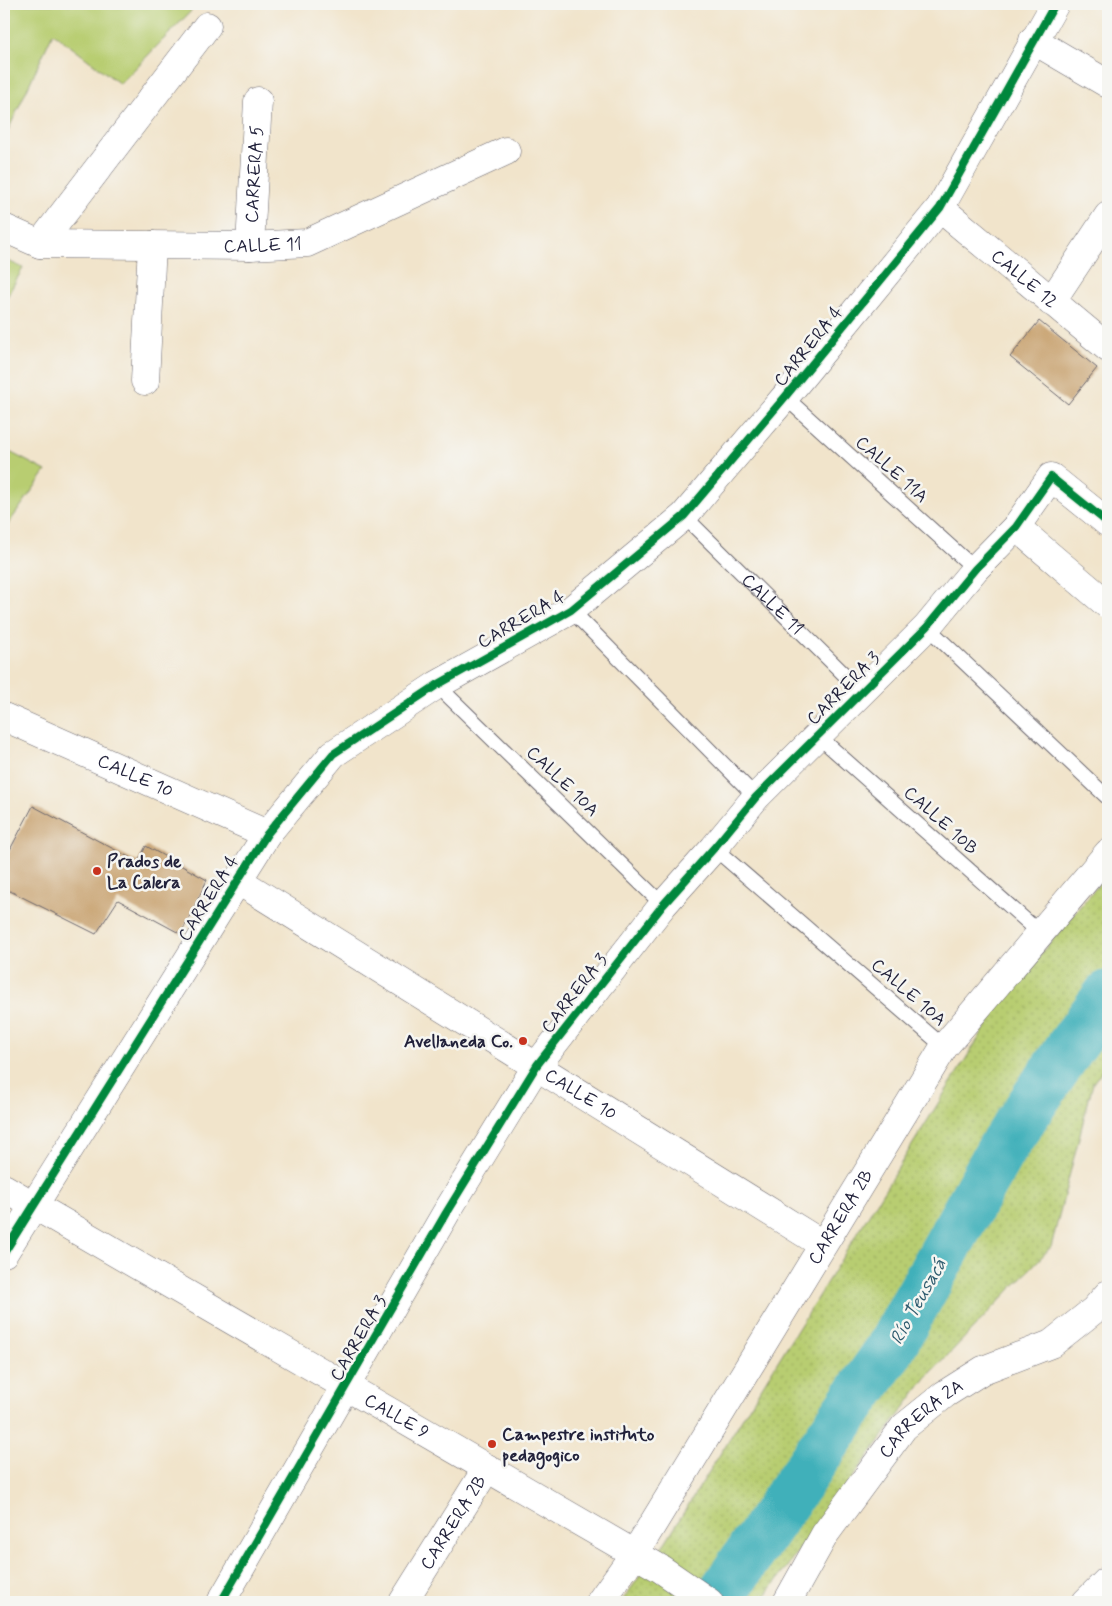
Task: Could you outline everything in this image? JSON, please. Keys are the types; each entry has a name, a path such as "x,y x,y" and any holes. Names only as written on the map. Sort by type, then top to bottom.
{"street":[{"name":"CARRERA 4","path":"4,1254 267,834 333,754 437,684 571,610 684,516 785,398 940,208 1055,4"},
{"path":"40,244 207,26"},
{"path":"1033,40 1108,84"},
{"name":"CARRERA 5","path":"250,246 258,101"},
{"name":"CALLE 11","path":"4,228 40,244 250,246 307,243 506,151"},
{"name":"CALLE 12","path":"940,208 1108,348"},
{"path":"1052,302 1108,216"},
{"path":"145,381 152,245"},
{"name":"CARRERA 3","path":"222,1602 446,1213 537,1065 663,905 756,797 926,627 975,569 1016,527 1050,477 1108,523"},
{"path":"1016,527 1108,605"},
{"name":"CALLE 10","path":"4,716 267,834"},
{"name":"CARRERA 2B","path":"600,1602 635,1553 944,1047 1108,853"},
{"name":"CALLE 10","path":"237,880 822,1244"},
{"name":"CALLE 9","path":"4,1188 661,1568 709,1602"},
{"name":"CARRERA 2A","path":"787,1602 825,1534 904,1427 945,1394 983,1370 1050,1344 1094,1310 1108,1294"},
{"name":"CARRERA 2B","path":"403,1602 486,1468"},
{"path":"1086,1602 1108,1580"}],"lane":[{"name":"CALLE 11A","path":"785,398 975,569"},
{"name":"CALLE 11","path":"684,516 861,691"},
{"path":"571,610 756,797"},
{"path":"926,627 1108,798"},
{"name":"CALLE 10A","path":"437,684 663,905"},
{"name":"CALLE 10B","path":"817,734 1040,933"},
{"name":"CALLE 10A","path":"714,848 944,1047"}],"green space":[{"path":"4,4 198,4 120,84 53,33 4,139"},
{"path":"4,259 23,268 4,302"},
{"path":"4,449 46,471 4,530"},
{"path":"1108,873 1108,1062 1093,1083 1051,1247 926,1378 761,1602 621,1602 666,1541 1003,999"}],"building":[{"path":"1039,321 1097,368 1068,404 1010,357"},
{"name":"Prados de La Calera","path":"33,806 138,862 146,846 207,880 181,934 118,900 96,934 4,888 4,861"}],"waterway":[{"name":"Río Teusacá","path":"716,1602 888,1352 1002,1148 1108,995"}],"cycle path":[{"path":"4,1253 267,834 333,754 437,685 571,610 684,516 785,397 940,208 1055,4"},
{"path":"221,1602 446,1213 537,1065 663,905 756,797 927,627 975,569 1016,527 1051,477 1108,523"}],"place":[{"name":"Prados de La Calera","path":"97,871"},
{"name":"Avellaneda Co.","path":"523,1041"},
{"name":"Campestre instituto pedagogico","path":"492,1444"}]}
